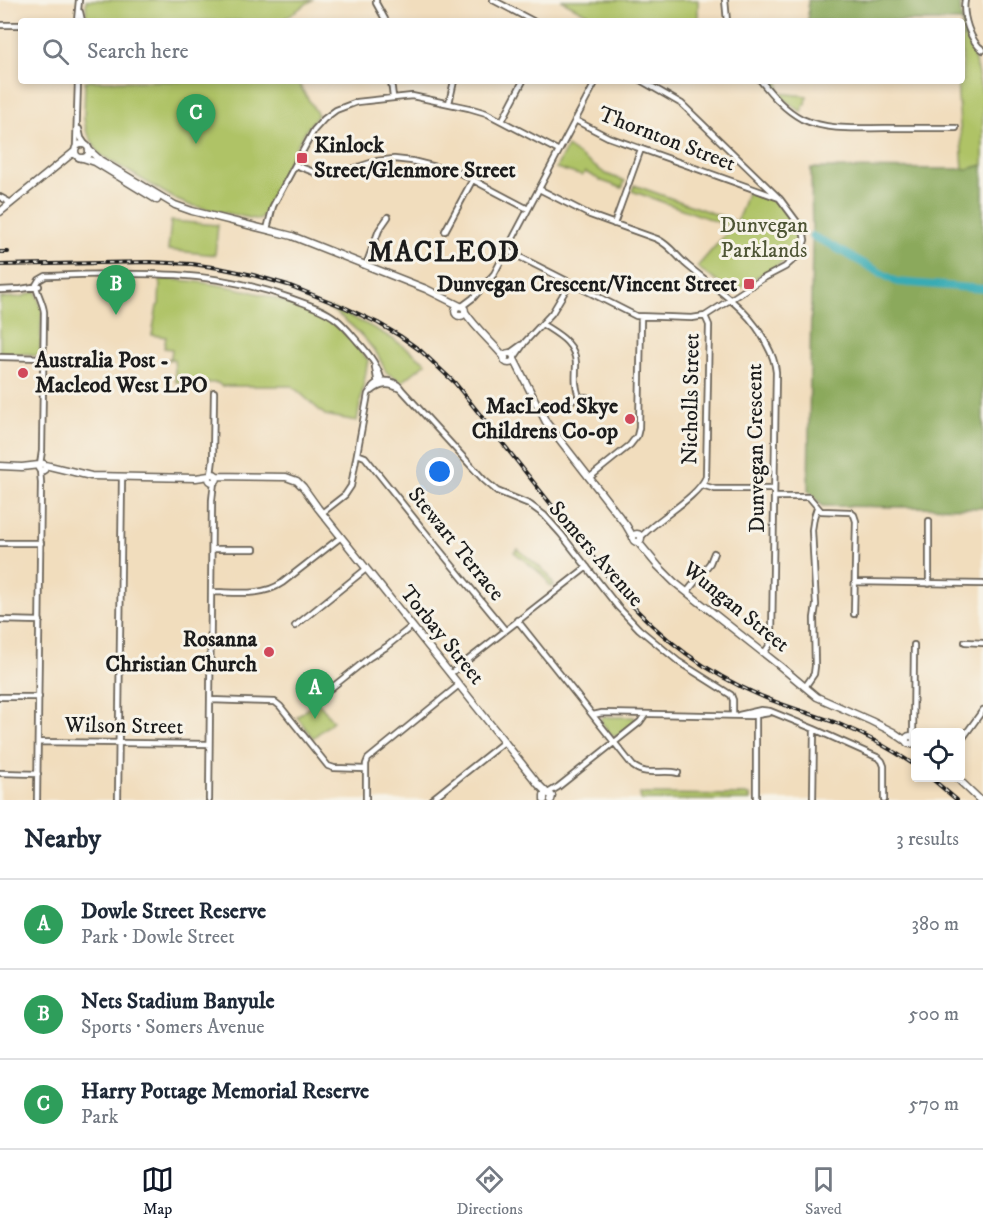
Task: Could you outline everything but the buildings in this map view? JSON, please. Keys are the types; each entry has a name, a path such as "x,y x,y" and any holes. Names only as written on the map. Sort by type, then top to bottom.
{"street":[{"path":"376,0 384,18"},
{"path":"493,0 526,18"},
{"path":"725,0 727,18"},
{"path":"965,0 964,12 972,38 983,50"},
{"path":"79,3 80,18"},
{"path":"0,25 18,25"},
{"path":"78,84 78,153"},
{"path":"391,84 393,97"},
{"path":"449,103 453,84"},
{"path":"502,121 521,84"},
{"path":"461,310 492,278 594,84"},
{"path":"506,250 641,318 705,316 785,267 798,256 804,247 803,230 780,199 678,101 647,84"},
{"path":"764,84 774,97 790,111 808,121 825,126 956,128"},
{"path":"267,229 273,206 314,130 336,110 357,102 418,96 479,110 559,151"},
{"name":"Thornton Street","path":"575,120 604,135 780,199"},
{"path":"0,213 52,170 78,153 88,154 78,123"},
{"path":"78,153 80,144 87,147"},
{"name":"Wungan Street","path":"87,147 100,160 175,205 292,236 443,297 461,310 510,358 522,374 546,422 666,575 821,700 872,721 911,741"},
{"path":"614,224 641,149"},
{"name":"Wungan Street","path":"78,153 175,209 219,221 247,224"},
{"path":"295,165 310,172 333,175 377,161 402,160 453,171 528,209"},
{"path":"445,231 473,180"},
{"name":"Thornton Street","path":"748,187 757,187 763,182"},
{"path":"764,194 768,187"},
{"name":"Dunvegan Crescent","path":"539,189 583,212 666,244 686,265 731,299 760,330 775,362 776,372 772,637 764,653"},
{"path":"0,197 11,203"},
{"path":"366,265 379,230 388,217"},
{"path":"37,286 51,276 169,274 214,278 252,286 322,310 335,318 369,354 375,364 380,384 369,392 366,399 349,490 345,495 320,510"},
{"path":"510,358 557,307 570,283"},
{"path":"0,290 14,289 29,284 37,286"},
{"path":"37,286 44,312 37,800"},
{"name":"Nicholls Street","path":"638,537 694,493 706,477 709,325 705,316"},
{"path":"589,478 630,445 637,436 641,318"},
{"path":"542,324 564,339 573,350 576,361 575,382 579,397"},
{"path":"0,357 43,358"},
{"name":"Somers Avenue","path":"380,384 393,385 402,390 484,480 497,491 529,504 544,515 618,607 649,637 679,662 731,694 733,715"},
{"path":"209,800 213,392"},
{"path":"573,400 586,397"},
{"name":"Stewart Terrace","path":"357,454 365,457 505,630"},
{"path":"0,466 42,467 91,476 213,478"},
{"path":"118,800 122,477"},
{"name":"Torbay Street","path":"213,478 283,480 296,483 320,510 548,797"},
{"path":"702,485 712,488 774,489"},
{"path":"774,497 809,497 823,512 853,514 856,521 854,614"},
{"path":"805,687 814,674 815,666 816,605 812,530 818,508"},
{"path":"928,584 930,521"},
{"path":"211,592 271,590 340,537"},
{"path":"0,543 41,543"},
{"path":"212,549 254,549"},
{"path":"687,592 710,563 714,553"},
{"path":"450,674 587,567"},
{"path":"295,626 366,569"},
{"path":"855,582 983,584"},
{"path":"0,620 40,621"},
{"name":"Stewart Terrace","path":"517,620 633,766 640,771 653,773 678,772"},
{"path":"320,697 412,626"},
{"path":"965,642 983,643"},
{"path":"913,728 914,645"},
{"path":"366,800 367,761 459,685"},
{"path":"0,697 39,697"},
{"path":"210,700 274,702 280,706 328,766 366,769"},
{"path":"595,717 608,714 739,715 766,710 814,729 882,761 884,800"},
{"path":"965,735 983,710"},
{"path":"756,713 756,800"},
{"path":"548,797 640,722 645,715"},
{"path":"813,800 814,729"},
{"name":"Wilson Street","path":"38,742 209,744"},
{"path":"431,800 504,742"},
{"path":"0,773 38,774"},
{"path":"962,782 980,800"}],"green space":[{"path":"86,0 312,0 285,18 86,18"},
{"path":"561,0 698,0 698,18 595,18"},
{"path":"808,0 960,0 962,18 808,18"},
{"path":"965,38 968,38 983,97 983,165 963,169 957,84 965,84"},
{"path":"85,84 299,84 318,115 299,142 259,220 189,205 177,200 99,154 86,130"},
{"path":"771,84 779,84 779,93 807,96 802,112 792,106 783,98"},
{"path":"567,147 606,174 625,181 622,188 585,172 582,176 556,168"},
{"path":"983,165 983,508 822,506 808,491 811,168 968,169"},
{"name":"Dunvegan Parklands","path":"634,185 737,222 748,191 768,198 780,206 793,223 799,233 799,248 788,259 731,292 697,267 732,227 632,191"},
{"path":"171,221 218,225 215,255 168,250"},
{"path":"160,279 214,284 249,291 283,301 326,319 345,334 368,360 357,421 325,415 292,386 221,386 218,383 176,382 174,359 167,360 171,357 172,349 164,348 166,337 152,335 159,305"},
{"path":"36,291 42,310 40,354 32,356 31,354 0,353 0,298 21,297"},
{"path":"327,307 379,331 426,363 402,382 386,372 377,354 360,334"},
{"path":"518,549 548,574 554,586 550,587 545,577 514,552"},
{"path":"317,701 333,721 313,738 297,717"},
{"path":"602,717 634,717 636,721 615,736 610,734 601,722"},
{"path":"640,794 750,795 750,800 641,800"}],"waterway":[{"path":"812,236 829,244"},
{"path":"834,247 897,282 983,289"}],"railway":[{"path":"0,252 8,252"},
{"path":"0,265 149,262 219,268 288,285 378,323 421,351 455,383 622,594 668,640 703,665 741,687 849,728 911,763"},
{"path":"936,782 957,800"}],"place":[{"name":"Harry Pottage Memorial Reserve","path":"196,144"},
{"name":"Kinlock Street/Glenmore Street","path":"302,158"},
{"name":"Dunvegan Crescent/Vincent Street","path":"749,284"},
{"name":"Nets Stadium Banyule","path":"116,315"},
{"name":"Australia Post - Macleod West LPO","path":"23,373"},
{"name":"MacLeod Skye Childrens Co-op","path":"630,419"},
{"name":"Rosanna Christian Church","path":"269,652"},
{"name":"Dowle Street Reserve","path":"315,719"}],"district":[{"name":"MACLEOD","path":"444,252"}]}
